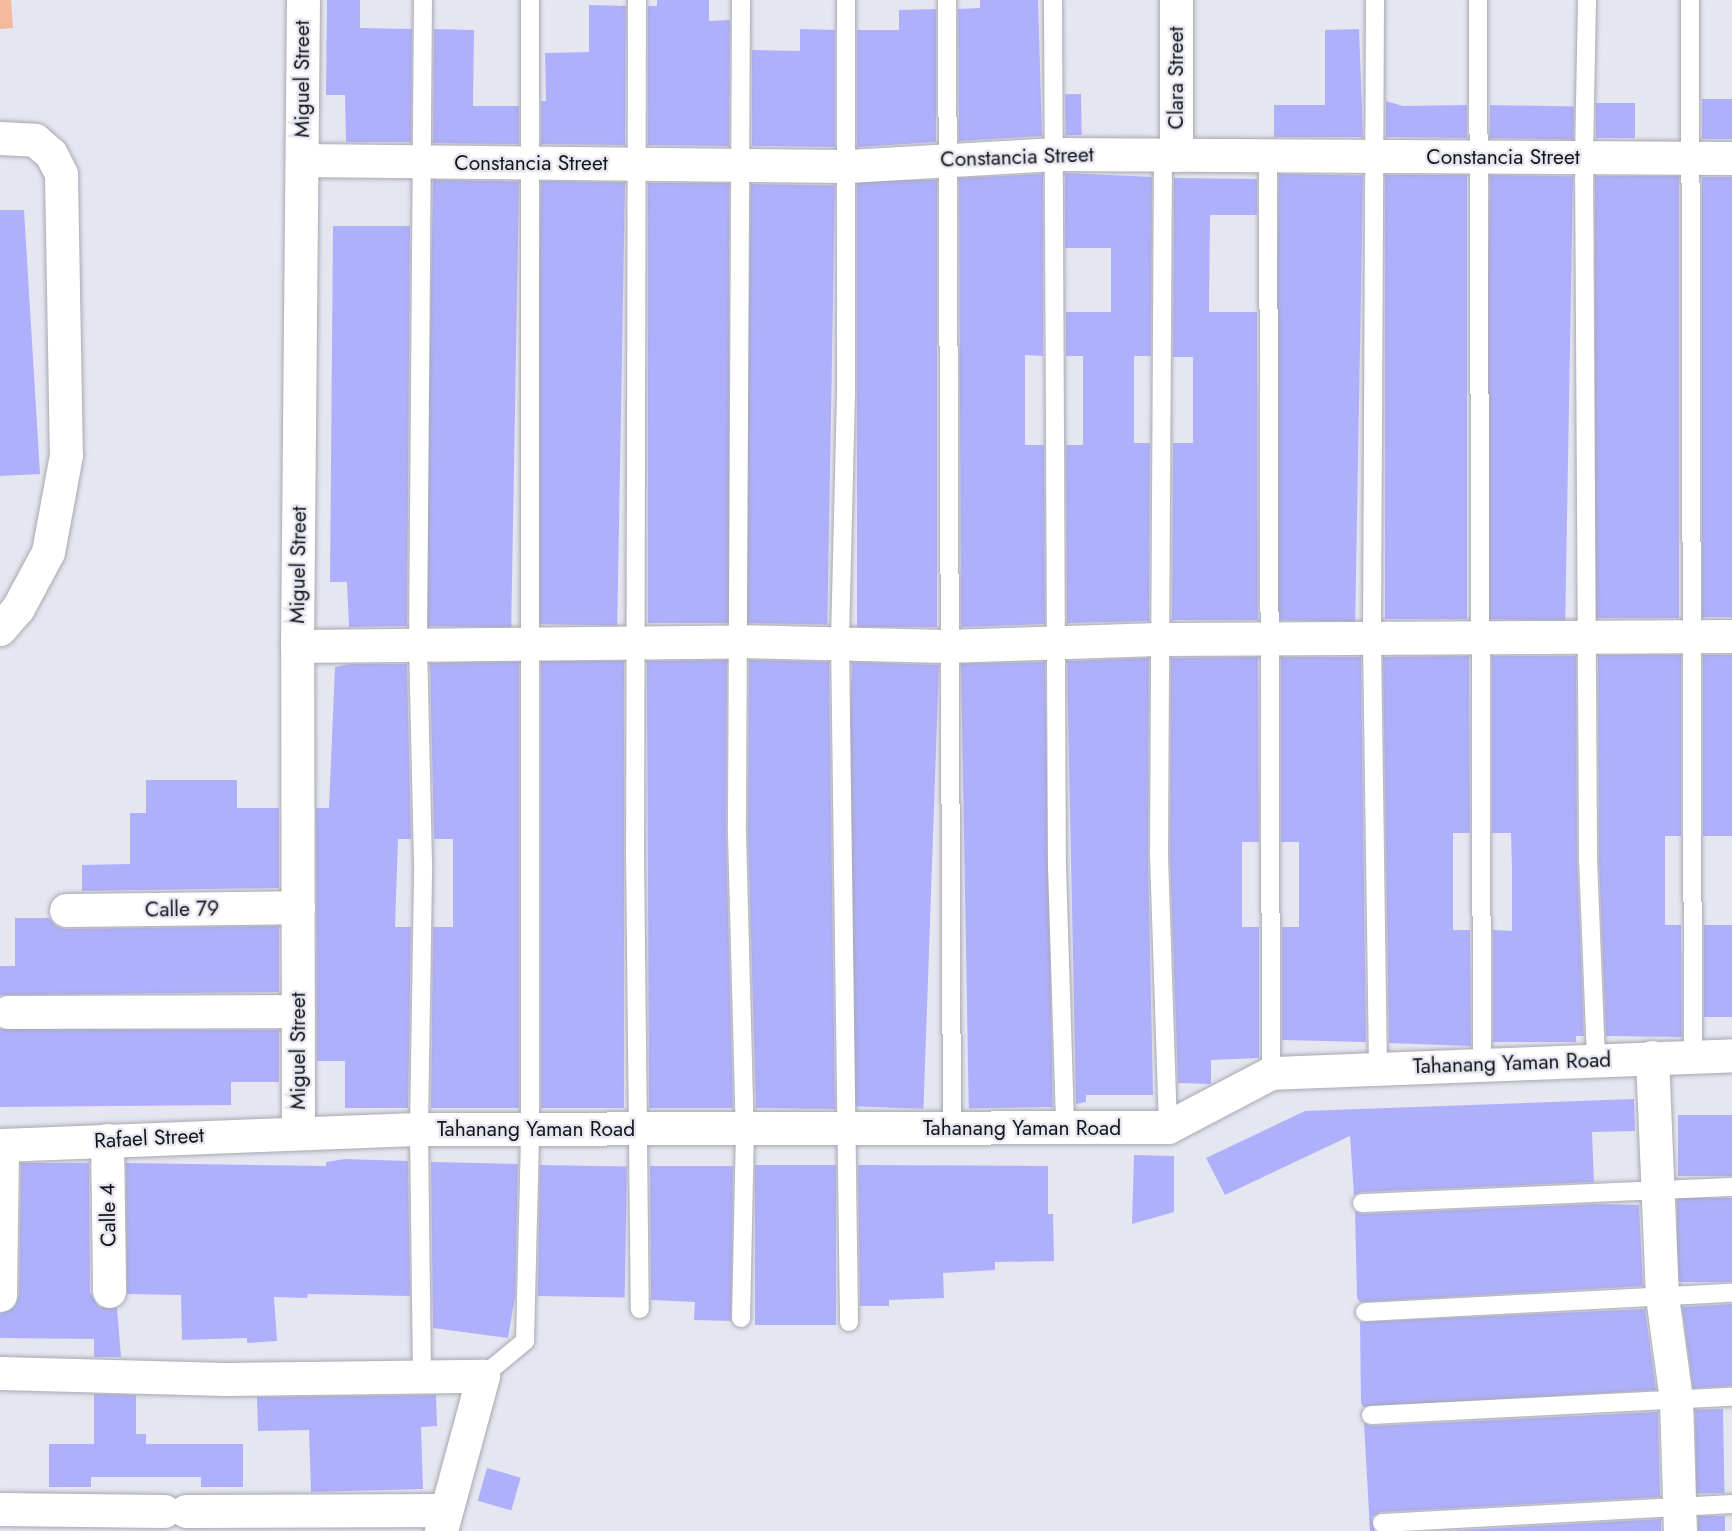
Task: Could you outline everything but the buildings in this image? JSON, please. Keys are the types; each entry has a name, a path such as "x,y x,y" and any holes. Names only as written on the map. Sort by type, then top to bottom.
{"street":[{"name":"Miguel Street","path":"298,1131 297,646 303,0"},
{"name":"Clara Street","path":"1170,155 1176,0"},
{"path":"0,138 35,140 51,154 60,174 66,455 48,552 18,608 0,629"},
{"name":"Constancia Street","path":"302,160 848,166 946,158 1056,154 1732,158"},
{"path":"297,646 418,647 529,641 738,641 947,646 1158,639 1269,641 1732,636"},
{"name":"Calle 79","path":"66,910 298,908"},
{"path":"8,1012 298,1011"},
{"name":"Tahanang Yaman Road","path":"298,1131 1168,1127 1271,1073 1732,1055"},
{"path":"1652,1057 1662,1296 1676,1399 1680,1518"},
{"name":"Rafael Street","path":"1,1145 298,1131"},
{"name":"Calle 4","path":"107,1140 109,1291"},
{"path":"0,1295 1,1145"},
{"path":"0,1373 225,1379 483,1376 444,1520 175,1511 0,1509"}],"lane":[{"path":"422,1376 419,1129 423,863 418,647 423,0"},
{"path":"483,1376 525,1341 530,1130 530,0"},
{"path":"637,0 635,642 640,1309"},
{"path":"741,0 737,833 746,1129 741,1318"},
{"path":"846,0 848,166 840,642 849,1322"},
{"path":"947,0 946,158 950,391 947,646 952,1129"},
{"path":"1053,0 1059,641 1057,867 1065,1128"},
{"path":"1375,0 1372,640 1378,1068"},
{"path":"1478,0 1482,1065"},
{"path":"1587,0 1584,156 1588,859 1596,1060"},
{"path":"1690,0 1693,157 1691,637 1693,1056"},
{"path":"1168,1127 1159,856 1158,639 1170,155"},
{"path":"1268,156 1271,1073"},
{"path":"1362,1203 1659,1192 1732,1187"},
{"path":"1365,1312 1732,1293"},
{"path":"1371,1415 1732,1397"},
{"path":"1382,1523 1680,1518 1732,1504"}],"shaded area":[{"path":"0,0 11,0 13,28 0,29"}]}
